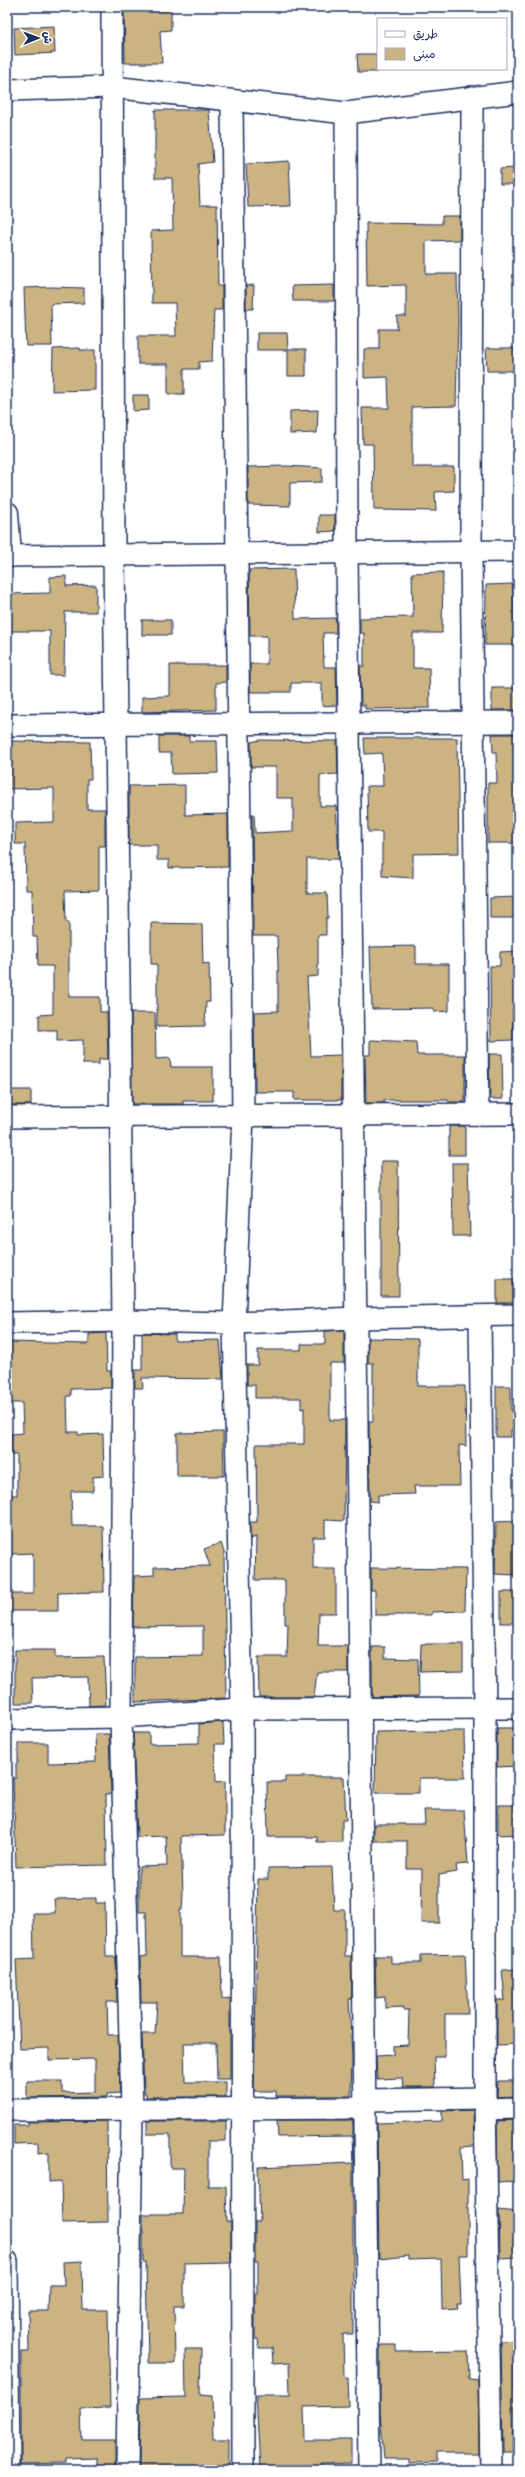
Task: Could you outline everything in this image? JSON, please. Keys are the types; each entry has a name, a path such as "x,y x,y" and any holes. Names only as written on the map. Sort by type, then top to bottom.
{"street":[{"path":"112,7 114,554 123,1321 121,1717 132,2109 126,2470"},
{"path":"7,90 112,87 232,102 346,113 518,92"},
{"path":"472,97 471,551 478,1114"},
{"path":"232,102 243,1116 234,1323 242,1709 243,2470"},
{"path":"346,113 347,552 369,2470"},
{"path":"7,513 8,556 518,551"},
{"path":"7,725 518,722"},
{"path":"7,1117 518,1114"},
{"path":"480,1316 485,1708 485,2104 491,2470"},
{"path":"7,1323 123,1321 234,1323 356,1318 518,1316"},
{"path":"7,1719 121,1717 242,1709 360,1710 518,1708"},
{"path":"7,2110 242,2109 365,2104 485,2104 518,2108"},
{"path":"7,2261 9,2470"}],"building":[{"path":"124,7 171,7 171,30 160,31 162,63 125,63"},
{"path":"54,26 55,53 15,55 14,28"},
{"path":"357,54 377,54 377,72 358,72"},
{"path":"155,110 209,110 213,162 198,164 200,205 217,205 218,286 222,286 222,310 214,310 212,361 199,362 199,369 184,369 184,394 168,394 168,364 138,364 138,336 176,336 175,303 152,303 151,231 173,230 172,178 155,178"},
{"path":"289,161 291,206 248,207 246,164"},
{"path":"516,168 516,184 500,184 500,169"},
{"path":"442,216 460,216 460,240 426,241 426,274 457,274 458,320 456,406 412,407 412,467 454,467 454,491 435,492 436,511 374,510 373,444 363,444 362,408 389,408 388,377 364,378 364,349 379,349 379,329 397,329 397,316 406,316 406,285 367,286 366,223 442,224"},
{"path":"254,285 253,309 246,309 246,286"},
{"path":"334,285 334,301 293,301 292,286"},
{"path":"24,288 84,288 84,303 51,304 52,346 26,346"},
{"path":"257,333 287,333 288,349 306,349 306,376 288,376 288,350 257,350"},
{"path":"80,348 80,350 95,350 95,390 52,391 53,349"},
{"path":"486,348 515,348 515,371 487,371"},
{"path":"133,395 149,395 149,410 133,411"},
{"path":"318,410 317,433 290,434 290,411"},
{"path":"286,466 322,468 322,482 290,483 290,506 248,505 248,467"},
{"path":"319,515 335,515 335,531 319,532"},
{"path":"294,569 295,619 336,618 336,633 323,633 324,667 336,667 337,705 322,706 322,683 291,683 291,692 250,692 250,664 267,664 267,636 250,636 249,570"},
{"path":"443,572 442,633 413,633 413,668 429,668 430,708 365,709 365,705 361,705 360,666 364,666 364,633 360,633 360,618 413,617 412,573"},
{"path":"66,576 66,586 96,585 96,612 65,612 64,675 50,675 50,631 7,631 7,594 50,593 50,577"},
{"path":"513,584 514,621 518,621 518,645 485,645 486,585"},
{"path":"142,620 171,620 171,635 142,635"},
{"path":"170,665 226,665 226,682 216,683 216,710 142,712 142,697 170,696"},
{"path":"492,688 518,688 518,710 492,710"},
{"path":"492,734 518,734 518,843 488,843 488,783 497,783 496,752 493,752"},
{"path":"159,736 189,736 189,741 217,741 218,773 172,774 171,753 159,753"},
{"path":"364,738 457,738 459,853 413,854 413,878 382,876 382,832 368,832 367,786 383,786 382,753 365,754"},
{"path":"260,740 337,741 338,774 320,775 320,806 336,806 339,859 307,859 307,893 327,893 328,918 326,918 326,935 318,935 318,976 307,977 311,1056 341,1055 341,1100 294,1100 294,1092 255,1092 254,1012 278,1011 278,967 277,936 253,936 252,814 254,814 255,833 293,831 293,798 276,798 276,767 251,767 251,742"},
{"path":"7,741 90,742 91,779 87,779 87,809 105,809 105,846 99,846 99,890 65,891 66,922 69,922 69,997 100,997 100,1012 107,1012 108,1059 99,1059 99,1064 83,1064 83,1040 57,1041 57,1030 39,1030 39,1015 53,1014 53,966 38,966 37,937 33,937 32,890 26,890 25,844 15,844 15,823 54,822 54,788 7,789"},
{"path":"185,785 185,815 228,814 228,867 169,868 169,860 157,860 157,845 129,845 129,786"},
{"path":"518,897 518,918 490,918 490,898"},
{"path":"151,923 202,924 203,964 209,963 210,1002 206,1002 205,1026 157,1027 157,964 151,964"},
{"path":"416,946 416,964 449,964 449,1011 434,1012 434,1008 372,1009 370,947"},
{"path":"518,951 518,1010 513,1010 513,1040 491,1041 490,966 500,966 500,952"},
{"path":"131,1013 155,1013 156,1059 170,1058 171,1067 213,1067 213,1101 183,1101 183,1104 132,1104"},
{"path":"370,1040 416,1042 417,1055 465,1055 465,1102 449,1102 448,1100 384,1100 384,1103 366,1103 365,1055 370,1055"},
{"path":"489,1054 502,1054 503,1099 490,1099"},
{"path":"7,1090 31,1090 31,1105 7,1105"},
{"path":"449,1126 465,1126 465,1155 449,1155"},
{"path":"381,1161 398,1161 399,1296 381,1296"},
{"path":"452,1163 468,1163 470,1236 453,1236"},
{"path":"497,1279 514,1279 514,1303 497,1303"},
{"path":"344,1330 344,1363 330,1363 330,1420 345,1420 344,1521 325,1520 325,1537 313,1537 313,1569 336,1569 336,1613 319,1613 318,1646 348,1646 348,1672 317,1672 314,1697 259,1697 258,1657 287,1657 288,1624 285,1624 285,1580 255,1580 256,1537 250,1539 250,1522 257,1522 256,1444 304,1444 304,1408 301,1409 301,1398 255,1398 255,1385 247,1385 247,1365 258,1365 258,1350 301,1350 301,1344 325,1344 325,1331"},
{"path":"106,1333 107,1371 111,1371 111,1388 71,1389 71,1396 67,1396 68,1432 78,1432 78,1435 103,1434 104,1476 93,1477 93,1491 71,1491 72,1526 103,1526 104,1592 58,1593 58,1611 7,1611 7,1594 33,1594 33,1553 11,1554 11,1495 17,1495 17,1455 11,1455 11,1434 23,1433 22,1403 10,1403 9,1342 89,1344 89,1334"},
{"path":"142,1333 175,1334 175,1341 220,1340 223,1379 142,1378 143,1388 135,1388 135,1370 142,1370"},
{"path":"368,1338 418,1339 418,1386 465,1386 466,1446 459,1445 460,1486 414,1486 415,1494 378,1495 378,1502 370,1501 369,1421 373,1421 373,1363 368,1363"},
{"path":"496,1386 511,1386 511,1410 518,1410 518,1430 511,1430 511,1437 496,1437"},
{"path":"223,1432 224,1476 177,1476 177,1433"},
{"path":"518,1521 516,1575 495,1574 496,1522"},
{"path":"221,1543 224,1552 226,1698 135,1702 135,1657 203,1656 203,1626 133,1627 134,1576 154,1575 154,1567 210,1566 204,1549"},
{"path":"371,1568 466,1569 465,1611 432,1612 432,1615 375,1615 375,1590 371,1590"},
{"path":"501,1592 518,1592 518,1623 501,1623"},
{"path":"421,1644 463,1644 463,1671 420,1672"},
{"path":"372,1647 385,1647 385,1658 418,1659 419,1696 372,1697"},
{"path":"15,1650 55,1650 55,1658 104,1657 106,1705 89,1706 88,1677 32,1678 33,1703 15,1703"},
{"path":"223,1722 224,1744 215,1744 216,1782 225,1781 225,1835 181,1836 183,1894 182,1910 180,1910 180,1957 221,1957 222,1999 230,1998 230,2079 217,2079 216,2043 184,2043 185,2082 226,2082 226,2097 146,2097 146,2093 144,2093 142,2034 155,2034 157,2002 141,2002 140,1957 147,1956 146,1912 139,1912 139,1867 167,1866 166,1836 137,1837 133,1733 149,1733 149,1744 199,1743 199,1724"},
{"path":"497,1728 518,1728 518,1766 497,1767"},
{"path":"464,1731 465,1778 419,1778 419,1793 375,1793 376,1732"},
{"path":"95,1734 109,1734 111,1794 106,1794 107,1865 16,1867 13,1778 16,1778 18,1743 48,1743 48,1763 96,1762"},
{"path":"285,1777 344,1777 346,1820 342,1820 342,1842 317,1842 317,1837 268,1837 267,1782 285,1782"},
{"path":"498,1805 518,1805 518,1834 498,1835"},
{"path":"424,1810 464,1810 468,1864 456,1865 457,1872 439,1875 439,1923 421,1923 422,1869 407,1869 407,1841 374,1841 374,1824 425,1824"},
{"path":"332,1867 334,1910 345,1910 345,1956 351,1956 352,1999 349,1999 352,2056 351,2096 276,2096 276,2091 254,2091 258,1879 268,1879 268,1868"},
{"path":"96,1898 96,1903 105,1903 106,1957 116,1957 117,2002 107,2002 108,2035 118,2035 120,2093 107,2094 107,2097 27,2098 27,2081 62,2081 62,2093 95,2092 95,2059 49,2060 49,2048 20,2049 16,1960 34,1959 33,1913 55,1913 54,1899"},
{"path":"465,1954 468,2014 445,2014 445,2057 434,2057 435,2087 403,2087 402,2078 377,2079 376,2056 393,2055 393,2046 408,2045 409,2010 403,2010 403,2007 385,2008 385,1997 376,1998 375,1956 391,1956 391,1963 421,1963 421,1955"},
{"path":"518,1969 518,2044 497,2045 497,2000 505,2000 502,1970"},
{"path":"498,2081 518,2081 518,2096 497,2097"},
{"path":"473,2110 474,2146 461,2147 462,2180 468,2179 468,2255 459,2255 461,2304 457,2304 458,2308 442,2309 441,2259 408,2260 408,2256 379,2259 377,2123 442,2121 442,2111"},
{"path":"277,2120 352,2120 353,2163 352,2136 278,2137"},
{"path":"518,2120 518,2181 498,2182 497,2121"},
{"path":"107,2121 108,2222 62,2223 61,2181 49,2182 49,2152 38,2153 38,2143 14,2144 14,2125 27,2125 27,2122"},
{"path":"147,2121 226,2121 226,2141 208,2141 208,2186 226,2186 227,2222 231,2222 231,2262 184,2263 184,2306 174,2306 175,2363 148,2363 146,2262 143,2262 143,2214 183,2214 184,2168 170,2168 170,2134 147,2134"},
{"path":"353,2163 353,2334 343,2334 344,2378 348,2378 349,2406 304,2407 305,2440 351,2440 351,2463 321,2464 321,2470 260,2470 256,2395 290,2395 289,2363 273,2364 272,2348 259,2348 258,2339 255,2339 255,2294 258,2294 258,2262 255,2262 255,2222 260,2222 258,2167"},
{"path":"499,2210 518,2212 518,2258 500,2259"},
{"path":"82,2261 83,2310 108,2310 110,2408 81,2409 82,2440 115,2440 115,2470 97,2470 97,2458 65,2459 65,2463 21,2464 21,2352 29,2352 28,2311 48,2311 49,2285 64,2285 63,2262"},
{"path":"515,2340 514,2391 518,2391 518,2407 512,2407 513,2452 503,2452 501,2341"},
{"path":"380,2345 396,2345 396,2352 468,2351 469,2379 478,2380 479,2453 437,2453 437,2462 409,2463 409,2459 384,2459 380,2413"},
{"path":"185,2349 201,2349 200,2395 212,2396 213,2439 229,2439 229,2470 139,2470 140,2398 186,2397"}]}
